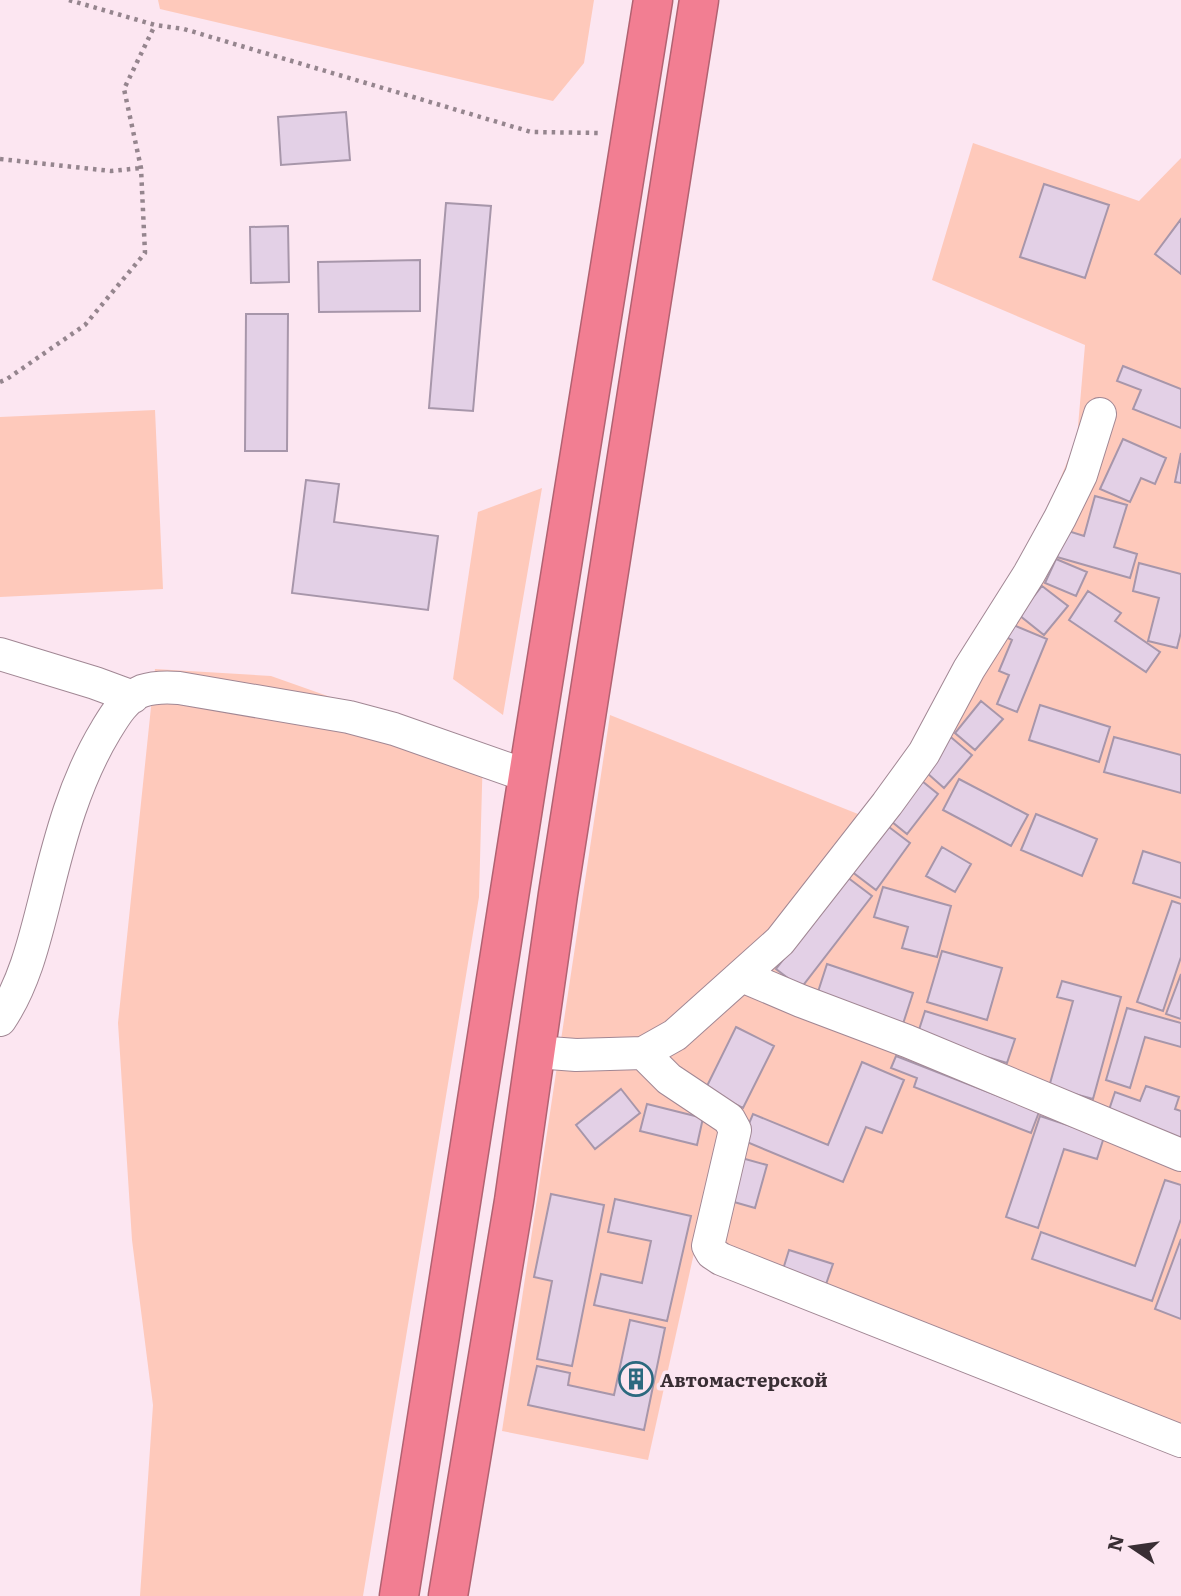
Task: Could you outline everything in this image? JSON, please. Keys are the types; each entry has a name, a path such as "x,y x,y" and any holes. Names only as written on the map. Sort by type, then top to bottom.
{"highway":[{"path":"399,1596 653,0"},
{"path":"448,1596 514,1200 558,894 699,0"}],"lane":[{"path":"536,1052 576,1055 643,1054 675,1035 780,941 924,753 969,669 1060,518 1081,474 1101,414"},
{"path":"0,654 133,697"},
{"path":"0,1020 24,970 61,835 82,775 114,715 141,692 164,687 179,688 338,715 394,729 528,776"},
{"path":"742,976 907,1041 1181,1155"},
{"path":"643,1054 669,1079 729,1119 736,1130 708,1246 712,1253 721,1259 1181,1441"}],"path":[{"path":"69,0 155,25 184,29 531,132 631,134"},
{"path":"0,382 85,325 145,253 141,168 124,89 155,25"},
{"path":"0,159 111,171 141,168"}],"shaded area":[{"path":"158,0 594,0 584,63 553,101 160,9"},
{"path":"973,143 1139,201 1181,158 1181,1446 694,1253 648,1460 502,1431 610,715 863,816 1020,576 1077,438 1085,345 932,280"},
{"path":"155,410 163,589 0,597 0,417"},
{"path":"542,488 503,715 453,679 478,512"},
{"path":"155,669 271,676 483,751 479,897 363,1596 140,1596 153,1405 132,1240 118,1023"}],"building":[{"path":"346,112 350,160 281,165 278,117"},
{"path":"1044,184 1109,205 1085,278 1020,257"},
{"path":"446,203 491,206 473,411 429,408"},
{"path":"1181,219 1181,274 1155,254"},
{"path":"288,226 289,282 251,283 250,227"},
{"path":"420,260 420,311 319,312 318,262"},
{"path":"246,314 288,314 287,451 245,451"},
{"path":"1123,366 1181,389 1181,428 1133,409 1141,390 1117,381"},
{"path":"1123,439 1166,458 1155,484 1141,478 1130,502 1100,489"},
{"path":"1181,453 1181,483 1175,482"},
{"path":"306,480 339,484 334,522 438,536 428,610 292,593"},
{"path":"1095,496 1127,505 1114,547 1137,554 1130,578 1057,557 1065,530 1084,536"},
{"path":"1056,559 1087,572 1076,596 1045,583"},
{"path":"1139,563 1181,574 1181,632 1177,648 1148,641 1159,598 1133,591"},
{"path":"1042,586 1068,606 1044,635 1019,615"},
{"path":"1088,591 1121,613 1115,621 1160,652 1146,672 1069,620"},
{"path":"1011,624 1047,639 1017,712 997,704 1009,675 999,671 1012,640 1006,637"},
{"path":"981,701 1003,719 975,750 955,733"},
{"path":"1040,705 1110,727 1099,762 1029,740"},
{"path":"946,733 972,755 944,788 918,765"},
{"path":"1114,737 1181,755 1181,793 1104,772"},
{"path":"917,777 938,794 907,834 886,817"},
{"path":"959,779 1028,815 1011,846 943,810"},
{"path":"1036,814 1097,839 1082,876 1021,850"},
{"path":"885,824 910,843 876,890 851,871"},
{"path":"942,847 971,864 955,892 926,876"},
{"path":"1143,851 1181,863 1181,898 1133,883"},
{"path":"847,877 872,896 801,988 776,969"},
{"path":"883,887 951,906 937,957 902,948 908,927 874,917"},
{"path":"1172,901 1181,904 1181,957 1163,1011 1137,1002"},
{"path":"942,951 1002,968 987,1020 927,1002"},
{"path":"827,964 913,993 902,1027 816,998"},
{"path":"1181,974 1181,1019 1166,1014"},
{"path":"1062,981 1121,997 1093,1099 1049,1087 1073,1001 1057,997"},
{"path":"1127,1008 1181,1023 1181,1047 1145,1037 1130,1088 1106,1080"},
{"path":"925,1011 1015,1039 1007,1063 917,1036"},
{"path":"736,1027 774,1046 743,1108 705,1090"},
{"path":"896,1056 1039,1112 1031,1133 914,1087 917,1078 891,1068"},
{"path":"862,1062 904,1080 882,1133 866,1127 843,1182 742,1140 753,1114 828,1145"},
{"path":"1146,1086 1179,1097 1175,1109 1181,1111 1181,1142 1107,1116 1115,1092 1140,1101"},
{"path":"621,1089 640,1113 595,1149 576,1125"},
{"path":"647,1104 703,1118 697,1145 640,1131"},
{"path":"1040,1116 1104,1137 1097,1159 1064,1149 1038,1228 1006,1217"},
{"path":"738,1157 767,1165 755,1208 727,1200"},
{"path":"1165,1180 1181,1185 1181,1219 1152,1301 1032,1259 1041,1232 1135,1266"},
{"path":"551,1194 604,1205 572,1366 537,1359 552,1281 534,1277"},
{"path":"615,1199 691,1216 667,1321 594,1305 601,1274 642,1283 651,1241 608,1232"},
{"path":"1181,1239 1181,1319 1155,1309"},
{"path":"789,1250 833,1264 824,1290 781,1276"},
{"name":"Автомастерской","path":"630,1320 665,1328 644,1430 528,1405 537,1366 570,1373 568,1385 614,1395"}],"place":[{"name":"Автомастерской","path":"636,1379"}]}
